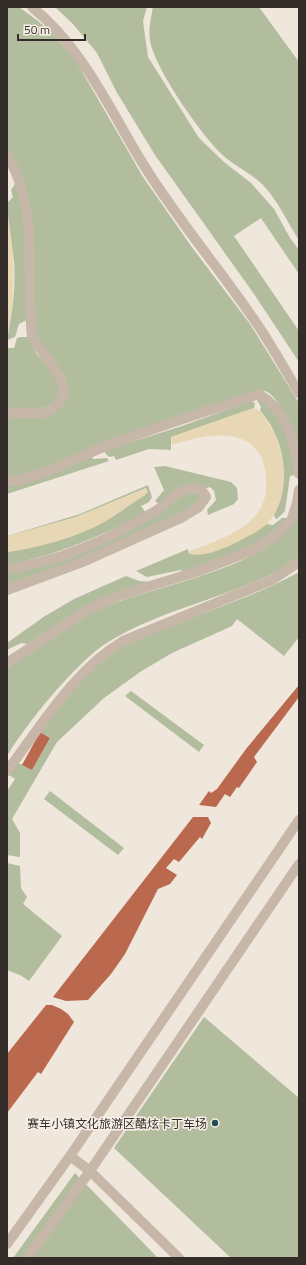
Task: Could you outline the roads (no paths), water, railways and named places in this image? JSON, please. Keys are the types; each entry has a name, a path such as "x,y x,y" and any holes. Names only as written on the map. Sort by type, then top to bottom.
{"street":[{"path":"32,7 62,34 81,58 104,94 145,167 187,230 253,317 299,393"},
{"path":"7,155 15,169 23,191 27,218 32,338 39,350 61,379 65,391 62,402 53,409 42,413 7,415"},
{"path":"7,482 38,474 104,447 260,394 270,400 283,418 291,437 299,474"},
{"path":"7,569 21,567 56,557 94,543 134,524 159,509 174,495 191,488 201,489 206,497 199,507 181,518 85,561 7,590"},
{"path":"7,664 89,609 118,596 226,561 263,544 274,537 291,521 298,504 299,490"},
{"path":"7,771 77,678 107,650 123,641 272,580 299,562"},
{"path":"7,1244 70,1156 299,820"},
{"path":"27,1258 90,1171 299,864"},
{"path":"70,1156 90,1171 179,1258"}],"place":[{"name":"赛车小镇文化旅游区酷炫卡丁车场","path":"215,1123"}]}
